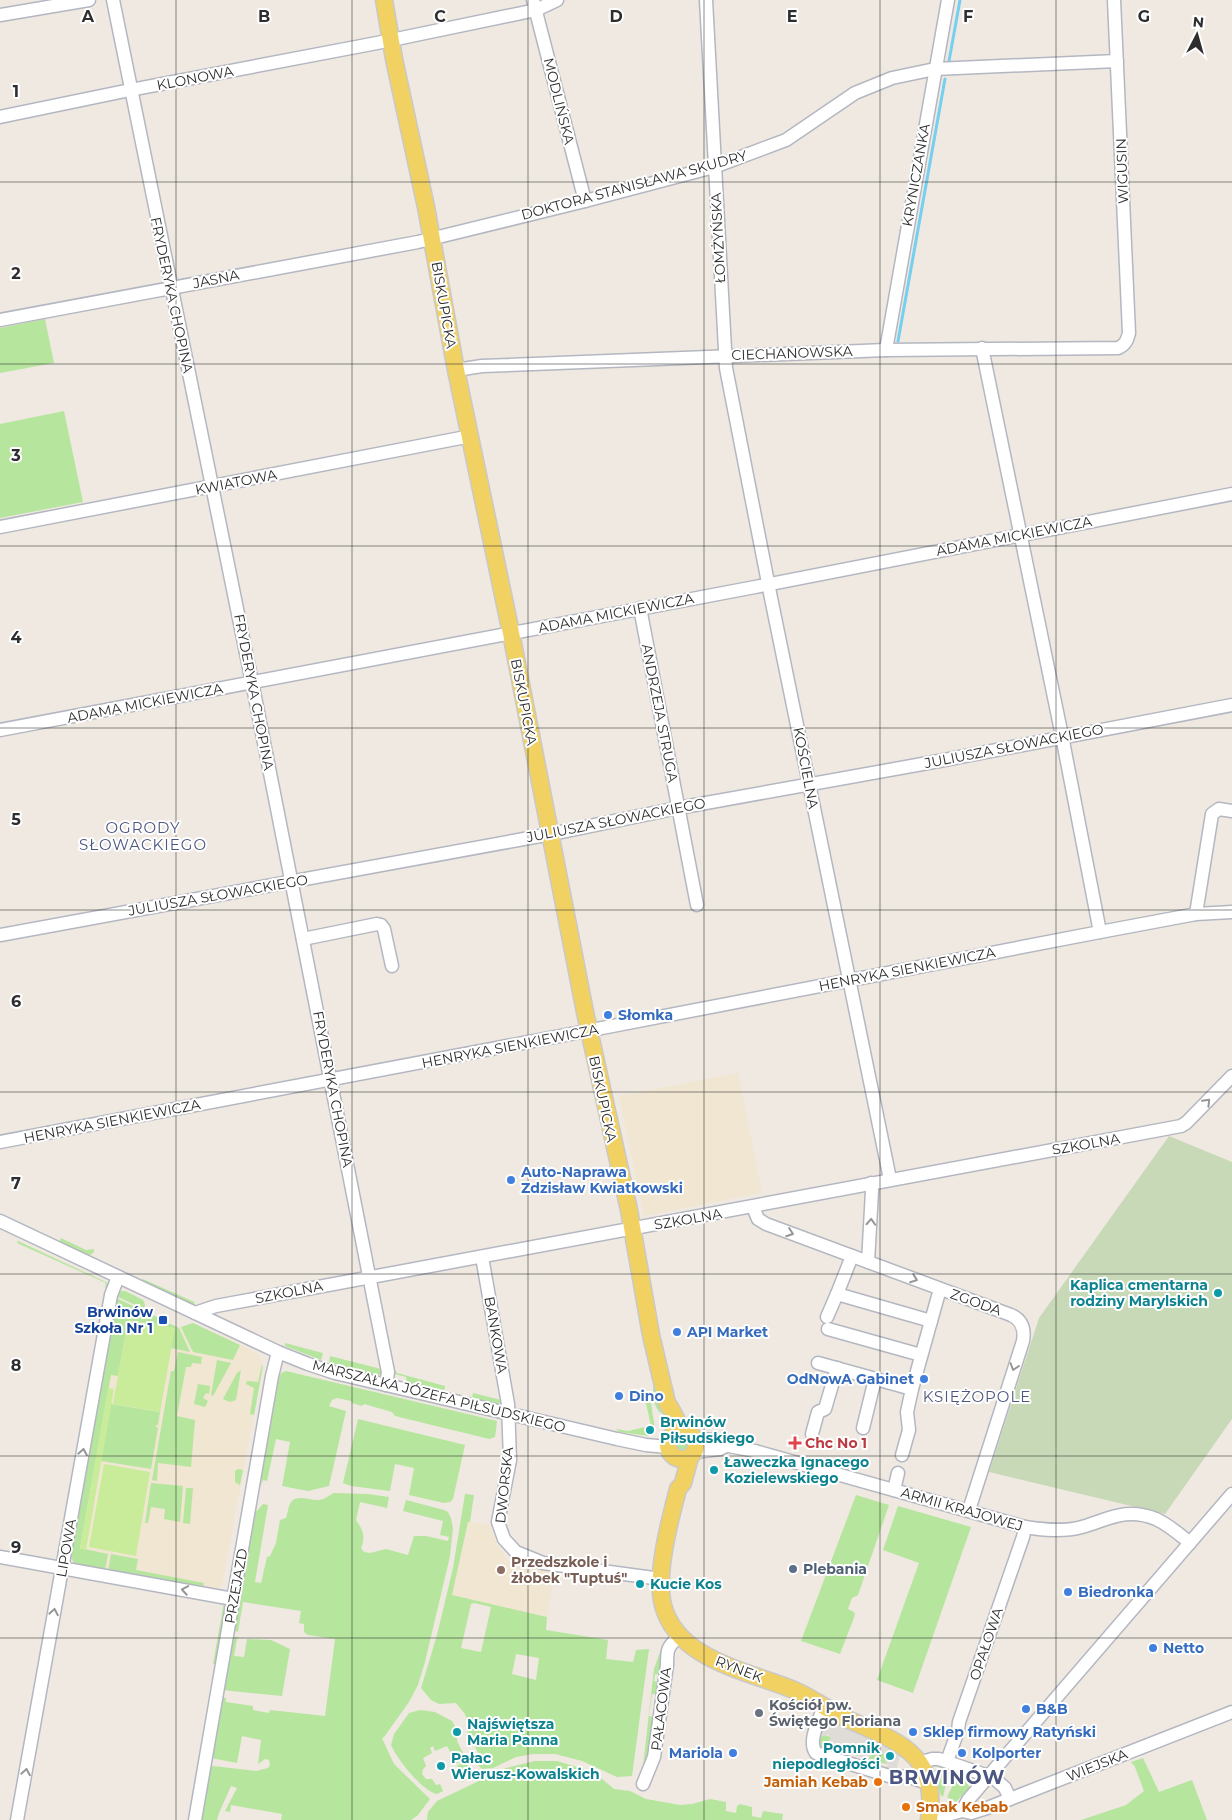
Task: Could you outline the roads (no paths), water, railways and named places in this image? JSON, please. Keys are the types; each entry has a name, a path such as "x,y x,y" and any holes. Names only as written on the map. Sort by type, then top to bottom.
{"main road":[{"name":"BISKUPICKA","path":"384,0 390,40 432,238 456,370 511,633 589,1031 667,1403 676,1420 682,1446 675,1481 678,1489 667,1536 661,1579 663,1604 667,1616"},
{"name":"RYNEK","path":"667,1616 679,1636 691,1647 708,1657 795,1691 844,1718 900,1744 910,1751 919,1762 928,1783 930,1800 929,1818"}],"street":[{"path":"0,15 89,0"},
{"name":"FRYDERYKA CHOPINA","path":"113,0 252,682 370,1277 388,1372 386,1385"},
{"name":"KLONOWA","path":"0,117 390,40 557,0"},
{"name":"ŁOMŻYŃSKA","path":"706,0 725,356"},
{"name":"KRYNICZANKA","path":"886,350 948,0"},
{"name":"WIGUSIN","path":"1114,0 1129,334 1126,342"},
{"name":"MODLIŃSKA","path":"534,5 585,201"},
{"name":"DOKTORA STANISŁAWA SKUDRY","path":"432,238 585,201 714,166 786,140 855,93 892,78 935,69 1117,61"},
{"name":"JASNA","path":"0,320 432,238"},
{"name":"CIECHANOWSKA","path":"456,370 482,366 886,350 1118,348 1126,342"},
{"path":"982,348 1062,736 1100,932"},
{"name":"KOŚCIELNA","path":"725,356 726,370 768,584 890,1180"},
{"name":"KWIATOWA","path":"0,527 471,436"},
{"name":"ADAMA MICKIEWICZA","path":"0,730 1232,494"},
{"name":"ANDRZEJA STRUGA","path":"640,608 698,905"},
{"name":"JULIUSZA SŁOWACKIEGO","path":"0,935 551,834 678,808 1232,705"},
{"path":"1196,914 1212,814 1219,808 1232,810"},
{"name":"HENRYKA SIENKIEWICZA","path":"0,1142 1196,914 1232,912"},
{"path":"303,939 377,924 381,925 384,929 392,966"},
{"name":"SZKOLNA","path":"195,1313 216,1306 1181,1126 1232,1076"},
{"path":"868,1262 871,1183"},
{"name":"ZGODA","path":"753,1207 758,1219 766,1224 1016,1317 1024,1329 1023,1341 969,1510"},
{"name":"MARSZAŁKA JÓZEFA PIŁSUDSKIEGO","path":"0,1222 278,1352 308,1364 386,1385 616,1439 646,1445 682,1446"},
{"path":"852,1256 827,1323 921,1354"},
{"name":"BANKOWA","path":"482,1257 508,1401 508,1413"},
{"name":"LIPOWA","path":"17,1820 111,1295 118,1277"},
{"path":"902,1454 908,1430 907,1412 912,1389 940,1289"},
{"path":"837,1294 931,1321"},
{"name":"PRZEJAZD","path":"195,1820 272,1376 278,1352"},
{"path":"818,1363 912,1389"},
{"path":"812,1434 818,1412 825,1409 837,1368"},
{"path":"863,1428 875,1379"},
{"name":"DWORSKA","path":"508,1413 510,1460 498,1522 507,1544 523,1556 543,1563 661,1579"},
{"name":"ARMII KRAJOWEJ","path":"682,1446 720,1449 729,1446 755,1451 1025,1527 1038,1529 1065,1530 1081,1527 1115,1515 1133,1514 1148,1516 1165,1523 1190,1543"},
{"path":"894,1490 898,1473"},
{"path":"962,1811 968,1800 1088,1659 1232,1494"},
{"name":"OPAŁOWA","path":"947,1761 1025,1527"},
{"path":"0,1557 233,1599"},
{"name":"PAŁACOWA","path":"644,1784 654,1757 667,1665 667,1651 669,1646 679,1636"},
{"path":"824,1706 813,1742 813,1750 816,1753 889,1776 909,1777 928,1783"},
{"name":"WIEJSKA","path":"929,1818 962,1811 967,1813 974,1812 1232,1712"},
{"path":"919,1762 934,1759 947,1761 990,1776 1002,1784 1010,1799"}],"waterway":[{"path":"949,61 960,0"},
{"path":"898,341 945,79"}],"place":[{"name":"Słomka","path":"608,1015"},
{"name":"Auto-Naprawa Zdzisław Kwiatkowski","path":"511,1180"},
{"name":"Kaplica cmentarna rodziny Marylskich","path":"1218,1293"},
{"name":"Brwinów Szkoła Nr 1","path":"163,1320"},
{"name":"API Market","path":"677,1332"},
{"name":"OdNowA Gabinet","path":"924,1379"},
{"name":"Dino","path":"619,1396"},
{"name":"Brwinów Piłsudskiego","path":"650,1430"},
{"name":"Chc No 1","path":"795,1443"},
{"name":"Ławeczka Ignacego Kozielewskiego","path":"714,1470"},
{"name":"Plebania","path":"793,1569"},
{"name":"Przedszkole i żłobek \"Tuptuś\"","path":"501,1570"},
{"name":"Kucie Kos","path":"640,1584"},
{"name":"Biedronka","path":"1068,1592"},
{"name":"Netto","path":"1153,1648"},
{"name":"B&B","path":"1026,1709"},
{"name":"Kościół pw. Świętego Floriana","path":"759,1713"},
{"name":"Najświętsza Maria Panna","path":"457,1732"},
{"name":"Sklep firmowy Ratyński","path":"913,1732"},
{"name":"Mariola","path":"733,1753"},
{"name":"Kolporter","path":"962,1753"},
{"name":"Pomnik niepodległości","path":"890,1756"},
{"name":"Pałac Wierusz-Kowalskich","path":"441,1766"},
{"name":"Jamiah Kebab","path":"878,1782"},
{"name":"Smak Kebab","path":"906,1807"}],"district":[{"name":"OGRODY SŁOWACKIEGO","path":"143,836"},
{"name":"KSIĘŻOPOLE","path":"977,1396"},
{"name":"BRWINÓW","path":"947,1777"}]}
